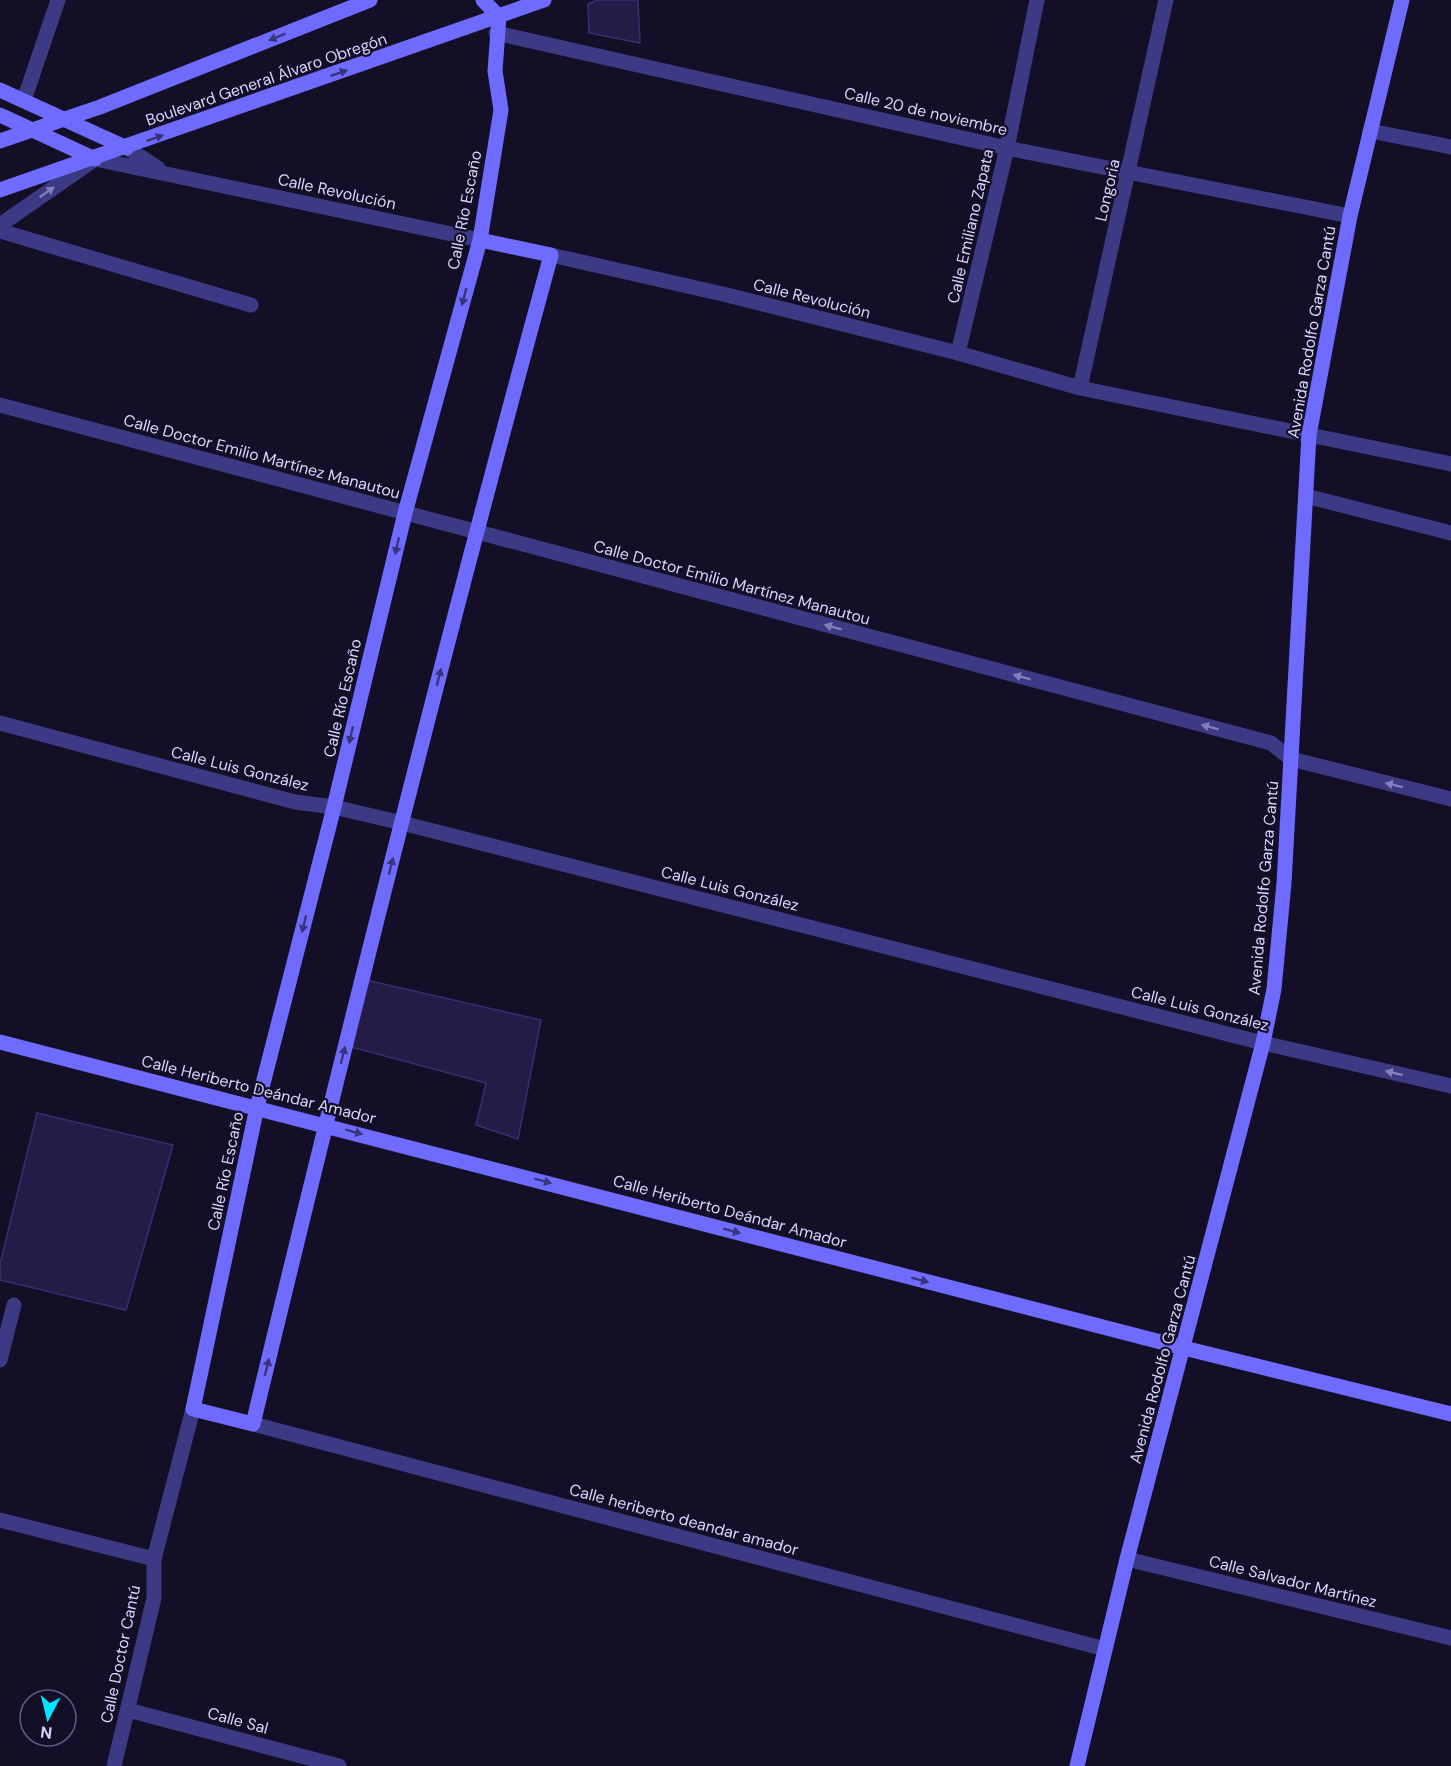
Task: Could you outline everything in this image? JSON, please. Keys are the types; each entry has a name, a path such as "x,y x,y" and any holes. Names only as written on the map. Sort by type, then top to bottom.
{"street":[{"path":"24,99 58,0"},
{"name":"Boulevard General Álvaro Obregón","path":"0,141 30,128 100,107 370,0"},
{"path":"483,0 498,17"},
{"name":"Boulevard General Álvaro Obregón","path":"0,190 127,148 544,0"},
{"name":"Calle Emiliano Zapata","path":"958,353 1007,148 1037,0"},
{"name":"Longoria","path":"1080,388 1166,0"},
{"name":"Avenida Rodolfo Garza Cantú","path":"1077,1766 1127,1559 1263,1042 1274,989 1292,759 1309,435 1350,216 1402,0"},
{"name":"Calle Río Escaño","path":"194,1409 257,1107 334,807 405,513 480,240 501,110 495,71 498,17"},
{"name":"Calle 20 de noviembre","path":"496,33 1007,148 1350,216"},
{"path":"0,90 127,148"},
{"path":"0,115 95,159 0,225"},
{"path":"1370,131 1451,147"},
{"name":"Calle Revolución","path":"127,148 163,171"},
{"name":"Calle Revolución","path":"95,159 163,171 727,295 958,353 1080,388 1451,464"},
{"path":"0,231 251,305"},
{"path":"194,1409 253,1424 325,1125 475,532 551,255"},
{"name":"Calle Doctor Emilio Martínez Manautou","path":"0,405 1271,743 1292,759 1451,799"},
{"path":"1306,496 1451,533"},
{"name":"Calle Luis González","path":"0,723 295,802 334,807 402,823 1263,1042 1451,1086"},
{"name":"Calle Heriberto Deándar Amador","path":"0,1042 1184,1348 1451,1414"},
{"path":"0,1360 14,1305"},
{"name":"Calle Doctor Cantú","path":"114,1766 154,1598 154,1559 194,1409"},
{"name":"Calle heriberto deandar amador","path":"253,1424 1105,1649"},
{"path":"0,1520 154,1559"},
{"name":"Calle Salvador Martínez","path":"1127,1559 1451,1638"},
{"name":"Calle Sal","path":"128,1710 339,1766"}],"building":[{"path":"597,0 638,0 640,43 589,33 588,4"},
{"path":"366,980 541,1020 518,1139 476,1125 486,1083 351,1047"},
{"path":"37,1113 173,1145 126,1310 0,1280 0,1264"}]}
